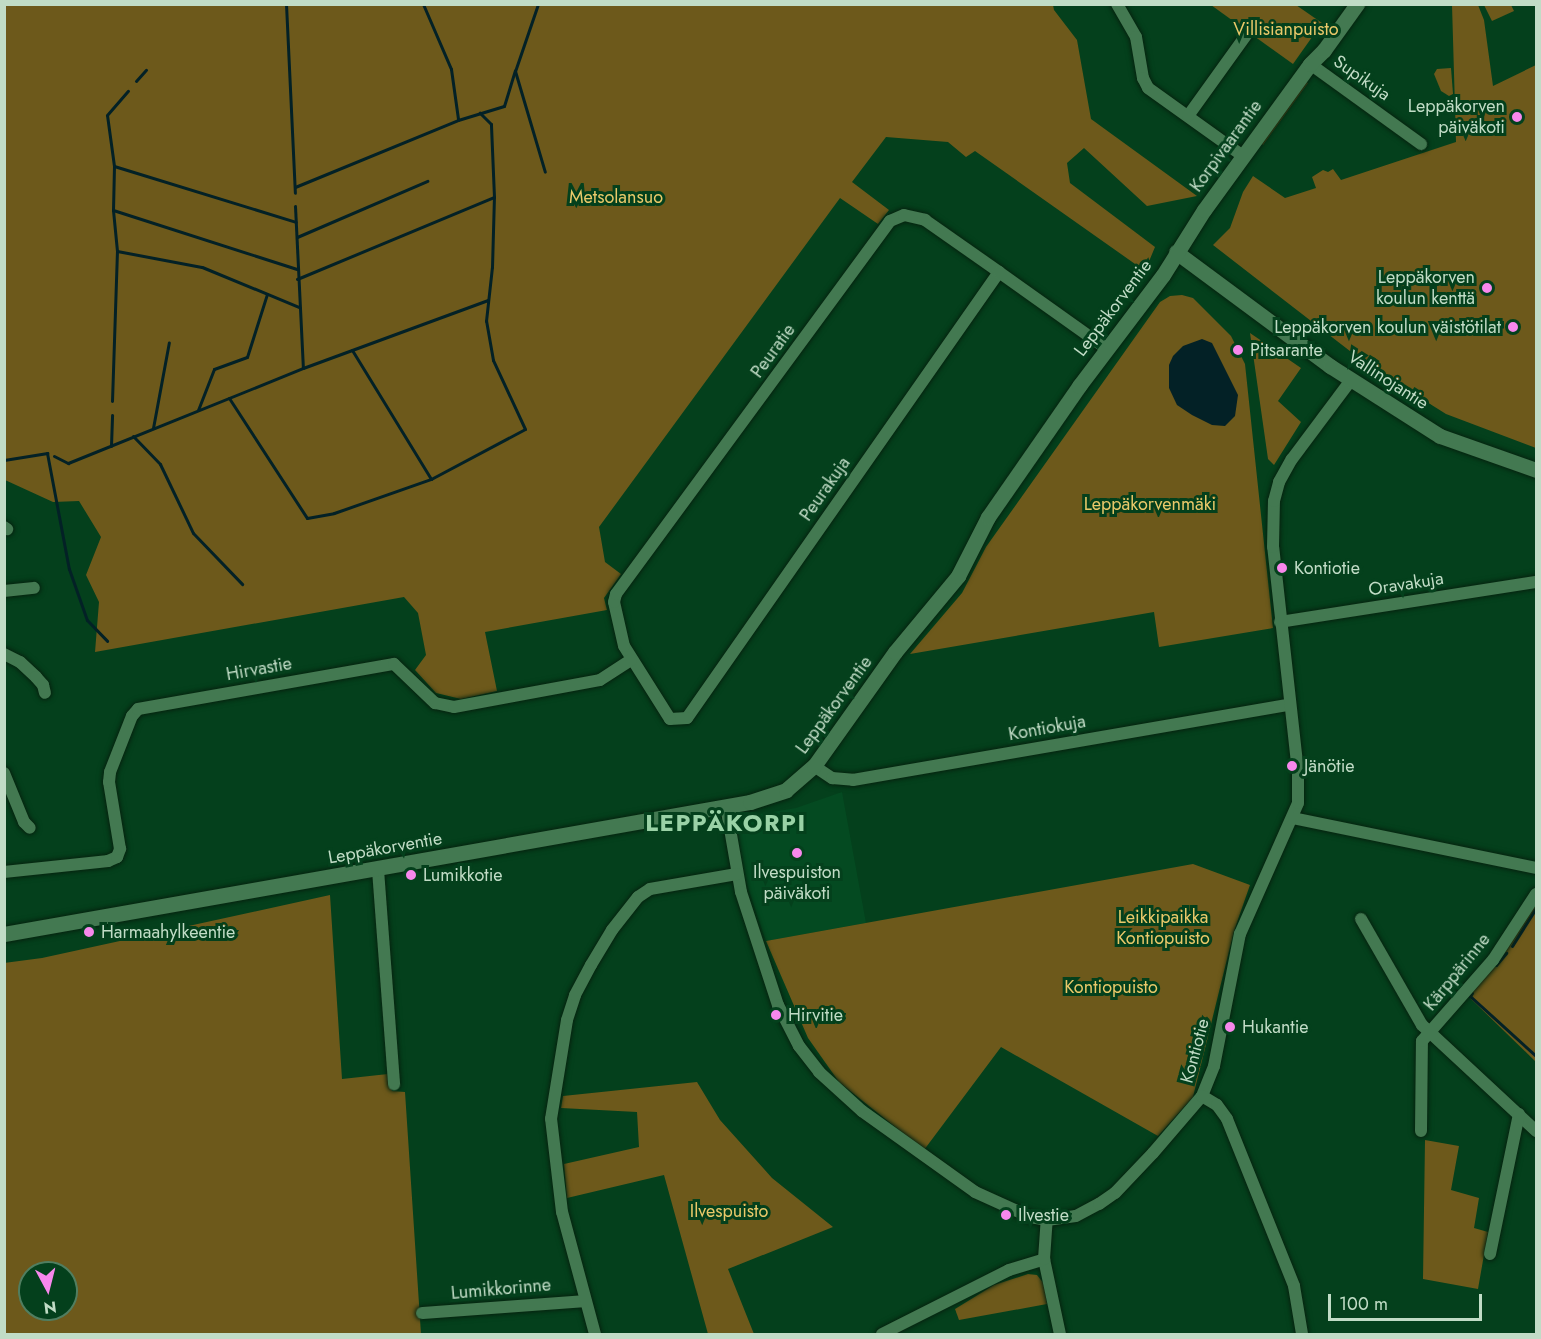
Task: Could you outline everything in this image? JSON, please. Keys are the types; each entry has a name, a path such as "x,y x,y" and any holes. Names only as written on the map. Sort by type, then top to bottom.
{"street":[{"path":"1117,4 1136,37 1143,78 1148,88 1243,156"},
{"name":"Korpivaarantie","path":"1310,64 1316,45 1345,4"},
{"name":"Korpivaarantie","path":"1176,252 1310,64 1324,50 1357,4"},
{"path":"1188,116 1247,34"},
{"name":"Supikuja","path":"1310,64 1421,144"},
{"name":"Peuratie","path":"676,720 664,712 624,646 614,602 616,594 890,221 904,215 925,220 1107,349"},
{"name":"Leppäkorventie","path":"4,934 378,870 726,806 768,798 786,790 814,766 895,652 958,576 988,517 1107,349 1163,275 1176,252"},
{"name":"Vallinojantie","path":"1176,252 1351,380 1440,436 1536,470"},
{"name":"Peurakuja","path":"676,720 687,718 999,272"},
{"name":"Kontiotie","path":"1047,1220 1077,1216 1115,1193 1202,1096 1214,1066 1240,934 1260,883 1293,818 1299,788 1271,519 1279,482 1292,459 1351,380"},
{"name":"Oravakuja","path":"1280,622 1536,582"},
{"path":"4,591 34,588"},
{"path":"4,654 36,677 43,685 45,693"},
{"name":"Hirvastie","path":"4,872 108,861 117,857 120,849 109,782 110,772 132,716 138,710 394,664 435,703 454,707 600,680 631,660"},
{"name":"Kontiokuja","path":"814,766 832,778 853,780 1289,705"},
{"path":"4,773 24,822 30,828"},
{"path":"726,806 737,874 778,1005 799,1046 819,1072 845,1098 950,1177 1000,1204 1030,1217 1047,1220 1044,1259 1060,1335"},
{"path":"1293,818 1536,867"},
{"path":"378,870 394,1084"},
{"path":"595,1335 584,1301 562,1212 551,1119 567,1020 575,995 612,930 638,897 658,887 737,874"},
{"name":"Kärppärinne","path":"1536,894 1493,960 1430,1033 1536,1131"},
{"path":"1360,919 1405,999 1430,1033 1422,1041 1421,1131"},
{"path":"1202,1096 1217,1105 1227,1119 1294,1286 1302,1335"},
{"path":"1490,1254 1518,1113"},
{"path":"882,1335 1009,1270 1044,1259"},
{"name":"Lumikkorinne","path":"422,1313 584,1301"}],"shaded area":[{"name":"Ilvespuiston päiväkoti","path":"842,792 866,923 766,941 744,875 737,831 740,821 748,816 796,808"}],"green space":[{"name":"Metsolansuo","path":"5,4 1053,5 1054,10 1077,40 1091,119 1197,196 1147,206 1084,148 1067,163 1070,183 1155,247 1145,271 975,151 966,157 948,142 886,137 852,182 889,210 878,224 840,198 599,527 605,562 621,574 604,598 607,610 485,632 497,691 461,699 436,693 415,670 426,655 418,613 404,597 95,652 99,602 86,575 101,537 79,501 53,502 5,480"},
{"name":"Villisianpuisto","path":"1211,5 1296,5 1322,23 1293,64"},
{"path":"1452,5 1478,5 1484,20 1493,86 1536,65 1536,448 1446,414 1368,365 1213,245 1230,228 1243,192 1253,176 1285,198 1316,188 1312,177 1323,170 1328,172 1333,169 1341,180 1456,142"},
{"path":"1484,5 1511,5 1514,11 1492,21"},
{"path":"1451,68 1453,94 1449,96 1441,91 1434,74 1437,69"},
{"path":"1305,81 1308,83 1263,145 1261,143"},
{"name":"Leppäkorvenmäki","path":"1182,295 1193,298 1231,336 1245,364 1273,628 1159,647 1154,612 910,654 962,593 986,547 1160,302 1170,296"},
{"path":"1250,333 1301,368 1278,401 1301,422 1274,465 1268,459"},
{"path":"1193,864 1250,885 1234,931 1193,1097 1158,1136 1001,1047 924,1150 839,1082 808,1038 766,941"},
{"path":"330,895 342,1079 388,1074 392,1091 405,1092 421,1334 5,1334 4,963 42,958"},
{"path":"1536,903 1536,1062 1467,995"},
{"name":"Ilvespuisto","path":"697,1082 720,1120 772,1178 833,1227 728,1269 754,1334 708,1334 664,1175 567,1198 564,1164 639,1147 637,1112 561,1108 563,1096"},
{"path":"1425,1140 1459,1146 1451,1190 1479,1198 1474,1228 1488,1232 1478,1289 1423,1279"},
{"path":"1028,1274 1037,1275 1044,1284 1047,1304 959,1320 955,1309 994,1285"}],"water":[{"path":"1202,339 1212,343 1238,395 1235,416 1225,426 1212,425 1177,405 1169,388 1169,365 1173,356 1183,346"}],"waterway":[{"path":"286,4 295,193"},
{"path":"423,4 451,69 458,119"},
{"path":"538,4 515,71 545,172"},
{"path":"136,81 146,70"},
{"path":"295,187 458,120 504,106 515,71"},
{"path":"112,401 117,251 113,210 114,166 107,115 128,91"},
{"path":"229,398 307,518 334,513 431,479 525,429 493,360 486,321 492,267 494,197 491,124 480,113"},
{"path":"114,166 296,222"},
{"path":"297,237 427,181"},
{"path":"297,279 494,197"},
{"path":"295,206 303,368"},
{"path":"113,210 297,269"},
{"path":"117,251 202,267 299,307"},
{"path":"198,410 214,369 247,357 267,294"},
{"path":"54,456 68,463 303,368 488,300"},
{"path":"153,428 169,342"},
{"path":"352,350 431,479"},
{"path":"111,446 112,415"},
{"path":"133,436 160,464 193,533 242,584"},
{"path":"4,460 47,453 69,569 87,620 107,641"},
{"path":"1512,946 1536,908"},
{"path":"1496,965 1506,953"},
{"path":"1472,993 1470,996 1536,1056"}],"place":[{"name":"Leppäkorven päiväkoti","path":"1517,117"},
{"name":"Leppäkorven koulun kenttä","path":"1487,288"},
{"name":"Leppäkorven koulun väistötilat","path":"1513,327"},
{"name":"Pitsarante","path":"1238,350"},
{"name":"Kontiotie","path":"1282,568"},
{"name":"Jänötie","path":"1292,766"},
{"name":"Ilvespuiston päiväkoti","path":"797,853"},
{"name":"Lumikkotie","path":"411,875"},
{"name":"Harmaahylkeentie","path":"89,932"},
{"name":"Hirvitie","path":"776,1015"},
{"name":"Hukantie","path":"1230,1027"},
{"name":"Ilvestie","path":"1006,1215"}],"district":[{"name":"LEPPÄKORPI","path":"726,823"}],"park label":[{"name":"Leikkipaikka Kontiopuisto","path":"1163,928"},
{"name":"Kontiopuisto","path":"1111,987"}]}
